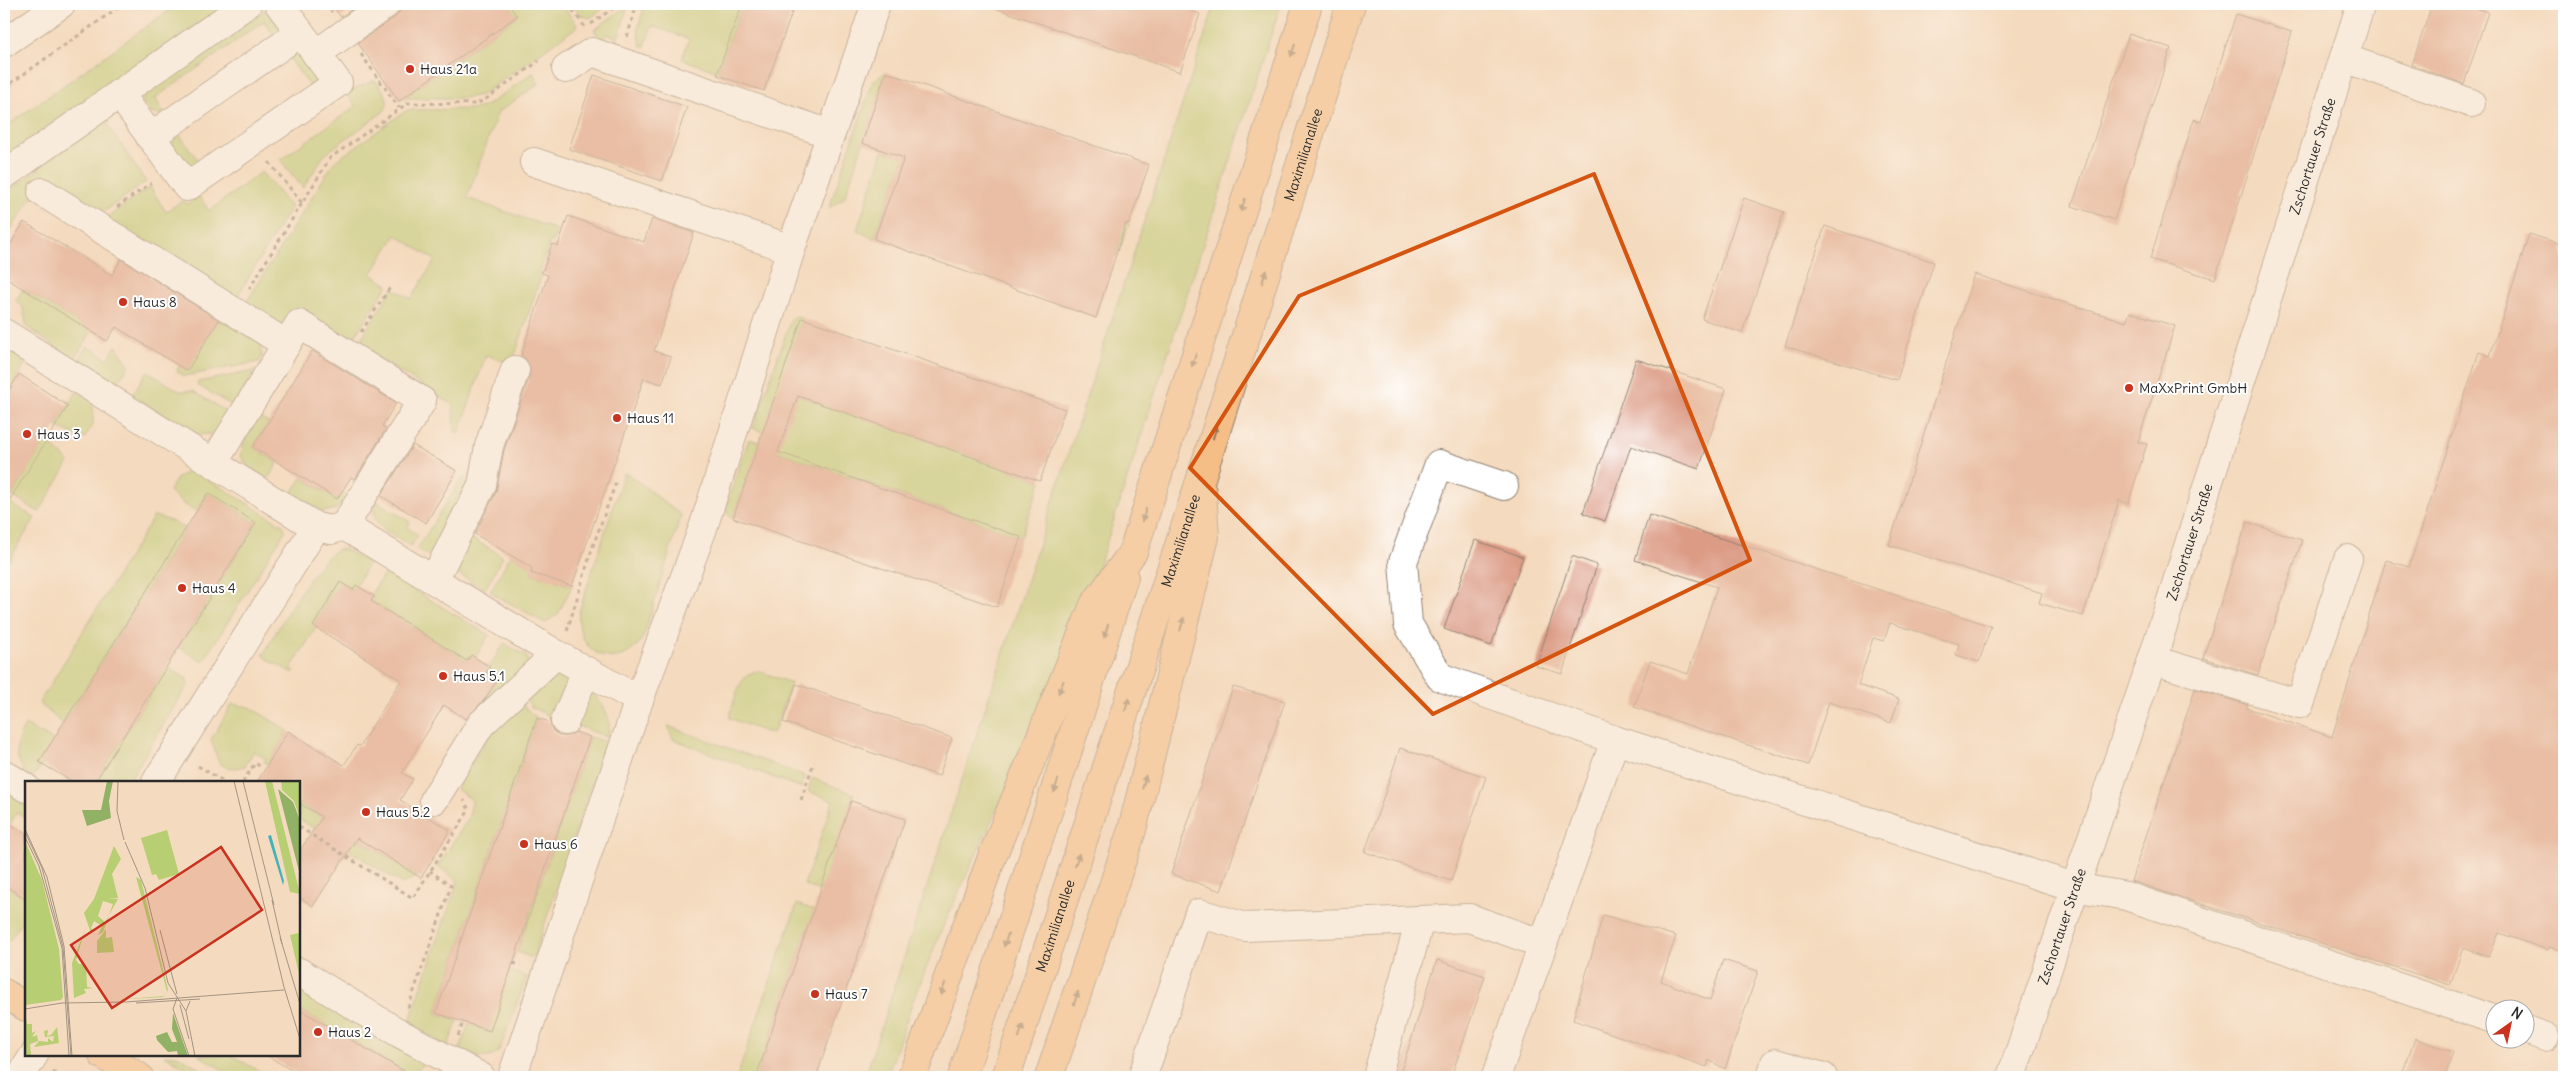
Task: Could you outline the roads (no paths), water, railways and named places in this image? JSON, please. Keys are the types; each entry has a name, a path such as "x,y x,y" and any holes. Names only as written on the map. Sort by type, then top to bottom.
{"main road":[{"path":"962,1077 1133,552 1308,4"},
{"name":"Maximilianallee","path":"1006,1077 1201,478 1351,4"},
{"path":"1049,1077 1132,830 1205,537 1201,478"},
{"path":"912,1077 989,866 1094,605 1133,552"},
{"path":"105,1056 139,1077"}],"street":[{"path":"4,43 59,4"},
{"path":"4,175 247,4"},
{"path":"120,94 187,187 338,83 279,4"},
{"path":"150,137 308,43 386,4"},
{"name":"Zschortauer Straße","path":"2010,1077 2152,660 2361,4"},
{"path":"512,1077 639,700 703,528 791,249 830,134 868,9"},
{"path":"557,62 592,52 830,134"},
{"path":"2344,58 2471,103"},
{"path":"534,162 791,249"},
{"path":"42,192 286,344"},
{"path":"4,332 316,527 331,530 344,526 422,401 299,324 214,462"},
{"path":"434,580 482,485 489,446 515,370"},
{"path":"1504,486 1439,464 1403,562 1408,624 1440,677 1615,740 2074,887 2126,896 2486,1017"},
{"path":"344,526 556,654 639,700"},
{"path":"157,781 316,527"},
{"path":"2152,660 2300,704 2348,559"},
{"path":"446,798 481,724 556,654"},
{"path":"566,720 586,671"},
{"path":"1496,1077 1615,740"},
{"path":"4,774 25,787"},
{"path":"1144,1072 1199,913 1245,927 1469,918 1543,944"},
{"path":"1377,1077 1420,920"},
{"path":"300,973 399,1033 481,1077"},
{"path":"20,1077 33,1056"},
{"path":"1771,1077 1776,1062 1823,1077"}],"place":[{"name":"Haus 21a","path":"410,69"},
{"name":"Haus 8","path":"123,302"},
{"name":"MaXxPrint GmbH","path":"2129,388"},
{"name":"Haus 11","path":"617,418"},
{"name":"Haus 3","path":"27,434"},
{"name":"Haus 4","path":"182,588"},
{"name":"Haus 5.1","path":"443,676"},
{"name":"Haus 5.2","path":"366,812"},
{"name":"Haus 6","path":"524,844"},
{"name":"Haus 7","path":"815,994"},
{"name":"Haus 2","path":"318,1032"}]}
